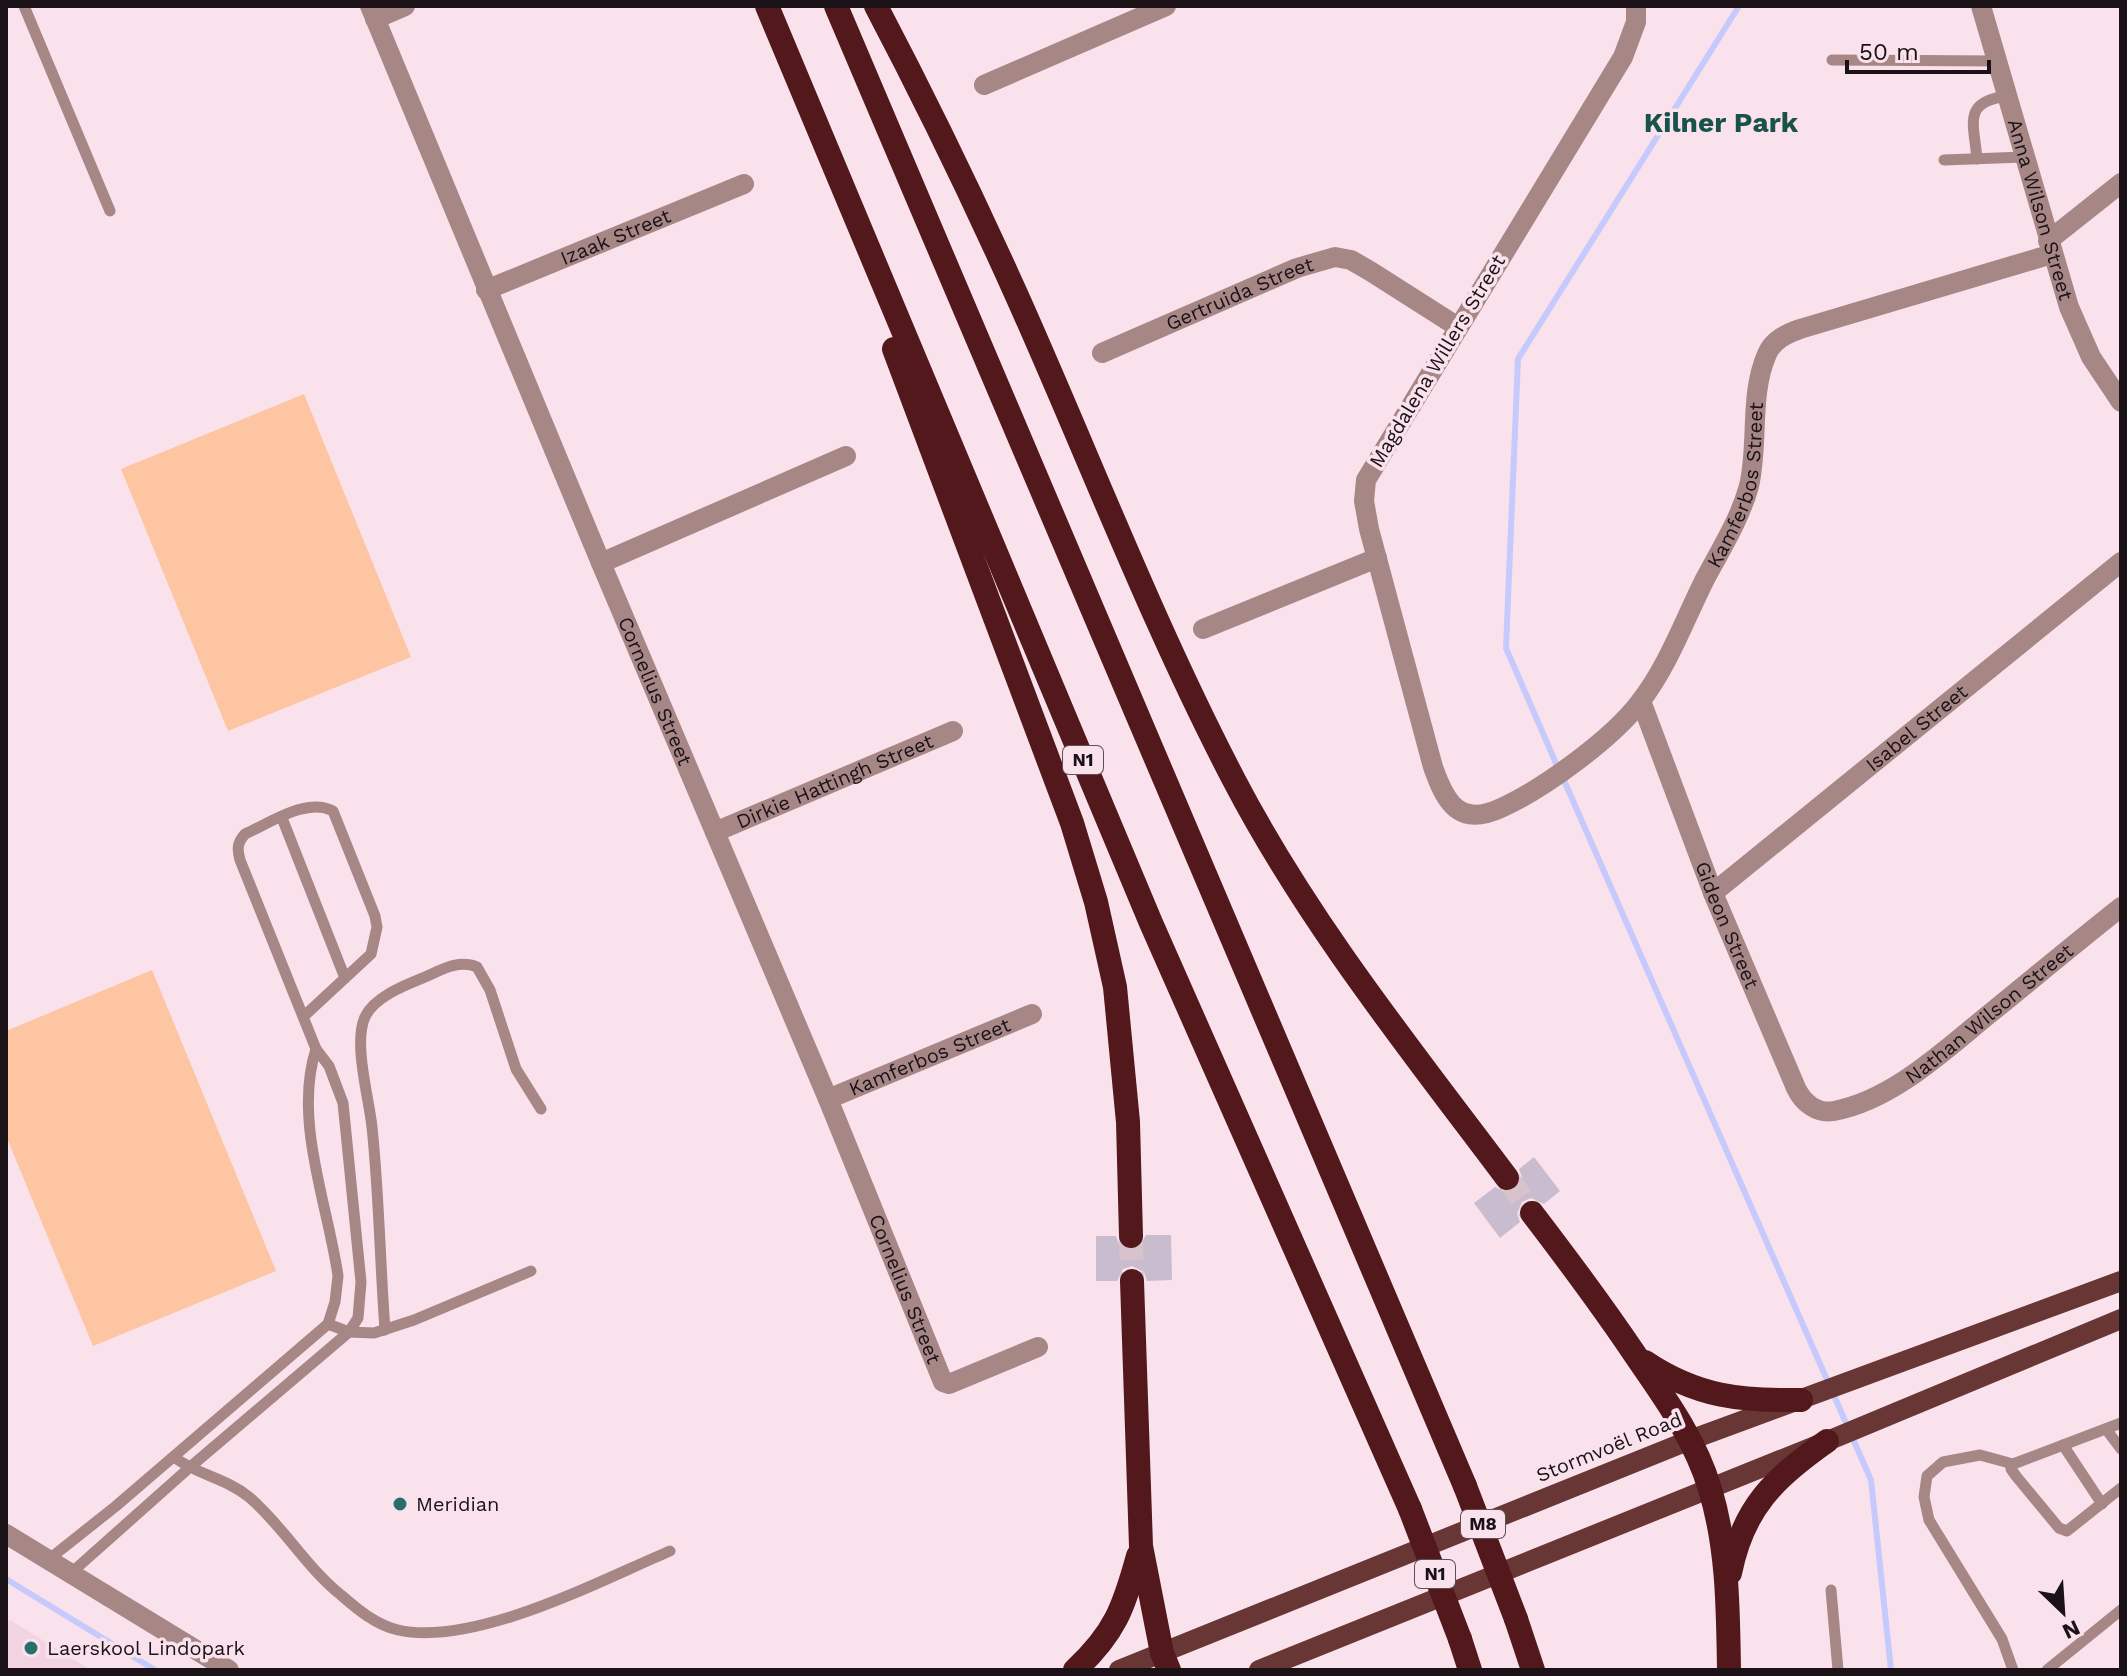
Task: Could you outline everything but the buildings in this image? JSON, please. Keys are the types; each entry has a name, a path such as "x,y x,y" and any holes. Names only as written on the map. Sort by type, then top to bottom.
{"highway":[{"path":"766,6 1080,850 1096,902 1115,987 1128,1122 1131,1236"},
{"name":"N1","path":"766,6 1151,923 1410,1509 1470,1670"},
{"path":"836,6 1465,1486 1533,1670"},
{"path":"876,6 1017,295 1169,645 1234,781 1276,855 1331,939 1507,1178"},
{"path":"1532,1213 1637,1357 1690,1440 1710,1487 1728,1586 1729,1670"},
{"path":"1132,1281 1141,1546 1165,1662"},
{"path":"1637,1357 1672,1379 1708,1394 1747,1400 1803,1399"},
{"path":"1728,1586 1739,1538 1754,1508 1787,1470 1829,1440"},
{"path":"1075,1670 1115,1624 1124,1607 1141,1546"}],"main road":[{"name":"Stormvoël Road","path":"1119,1670 1165,1662 1690,1440 2121,1281"},
{"name":"M8","path":"1259,1670 2121,1319"}],"street":[{"path":"372,12 405,6"},
{"path":"984,85 1166,6"},
{"name":"Magdalena Willers Street","path":"1477,817 1456,809 1438,780 1365,513 1366,480 1623,57 1636,22 1636,6"},
{"name":"Anna Wilson Street","path":"1981,6 2050,247 2083,341 2121,402"},
{"name":"Cornelius Street","path":"372,12 486,290 828,1099 940,1376 945,1384 949,1384 1038,1347"},
{"name":"Kamferbos Street","path":"1477,817 1508,805 1545,782 1608,735 1653,684 1744,500 1754,457 1759,386 1766,358 1780,338 2050,247 2121,183"},
{"name":"Izaak Street","path":"486,290 744,184"},
{"name":"Gertruida Street","path":"1102,353 1297,268 1335,257 1351,260 1458,327"},
{"path":"601,563 846,456"},
{"path":"1203,629 1377,558"},
{"name":"Isabel Street","path":"1713,893 2121,562"},
{"name":"Gideon Street","path":"1641,701 1713,893 1799,1095 1819,1110 1848,1107"},
{"name":"Dirkie Hattingh Street","path":"715,832 953,731"},
{"name":"Nathan Wilson Street","path":"1848,1107 1882,1093 1923,1068 2121,907"},
{"name":"Kamferbos Street","path":"828,1099 1032,1014"},
{"path":"6,1534 229,1670"}],"lane":[{"path":"24,6 110,211"},
{"path":"1832,60 1997,61"},
{"path":"1977,159 1973,113 1978,104 1990,98 2007,96"},
{"path":"1944,160 2024,157"},
{"path":"71,1573 349,1332 358,1318 361,1282 343,1103 329,1066 316,1049 303,1017 237,852 239,841 245,834 315,806 323,806 333,811 377,927 371,954 303,1017"},
{"path":"282,818 345,978"},
{"path":"385,1330 372,1128 361,1043 365,1017 371,1007 448,967 462,963 477,967 490,990 516,1069 541,1109"},
{"path":"48,1560 174,1457 328,1324 338,1276 308,1117 309,1079 316,1049"},
{"path":"328,1324 366,1334 385,1330 531,1271"},
{"path":"2013,1670 2002,1639 1929,1520 1924,1497 1927,1476 1943,1462 1980,1455 2013,1464 2121,1423"},
{"path":"2106,1429 2121,1449"},
{"path":"2063,1445 2102,1504"},
{"path":"174,1457 189,1468 233,1485 249,1497 338,1593 380,1624 398,1630 455,1629 520,1615 670,1551"},
{"path":"2013,1464 2011,1469 2016,1476 2059,1528 2067,1531 2121,1488"},
{"path":"1831,1590 1838,1670"},
{"path":"2047,1670 2121,1610"}],"shaded area":[{"path":"304,394 411,657 228,731 121,469"},
{"path":"152,970 276,1271 93,1346 6,1136 6,1031"},
{"name":"Laerskool Lindopark","path":"10,1620 91,1670 6,1670 6,1625"}],"waterway":[{"path":"1558,768 1506,648 1518,359 1739,6"},
{"path":"1563,778 1871,1480 1891,1670"},
{"path":"6,1579 155,1670"}],"tunnel":[{"path":"1507,1178 1532,1213"},
{"path":"1131,1236 1132,1281"}],"place":[{"name":"Meridian","path":"400,1504"},
{"name":"Laerskool Lindopark","path":"31,1648"}],"district":[{"name":"Kilner Park","path":"1721,122"}]}
